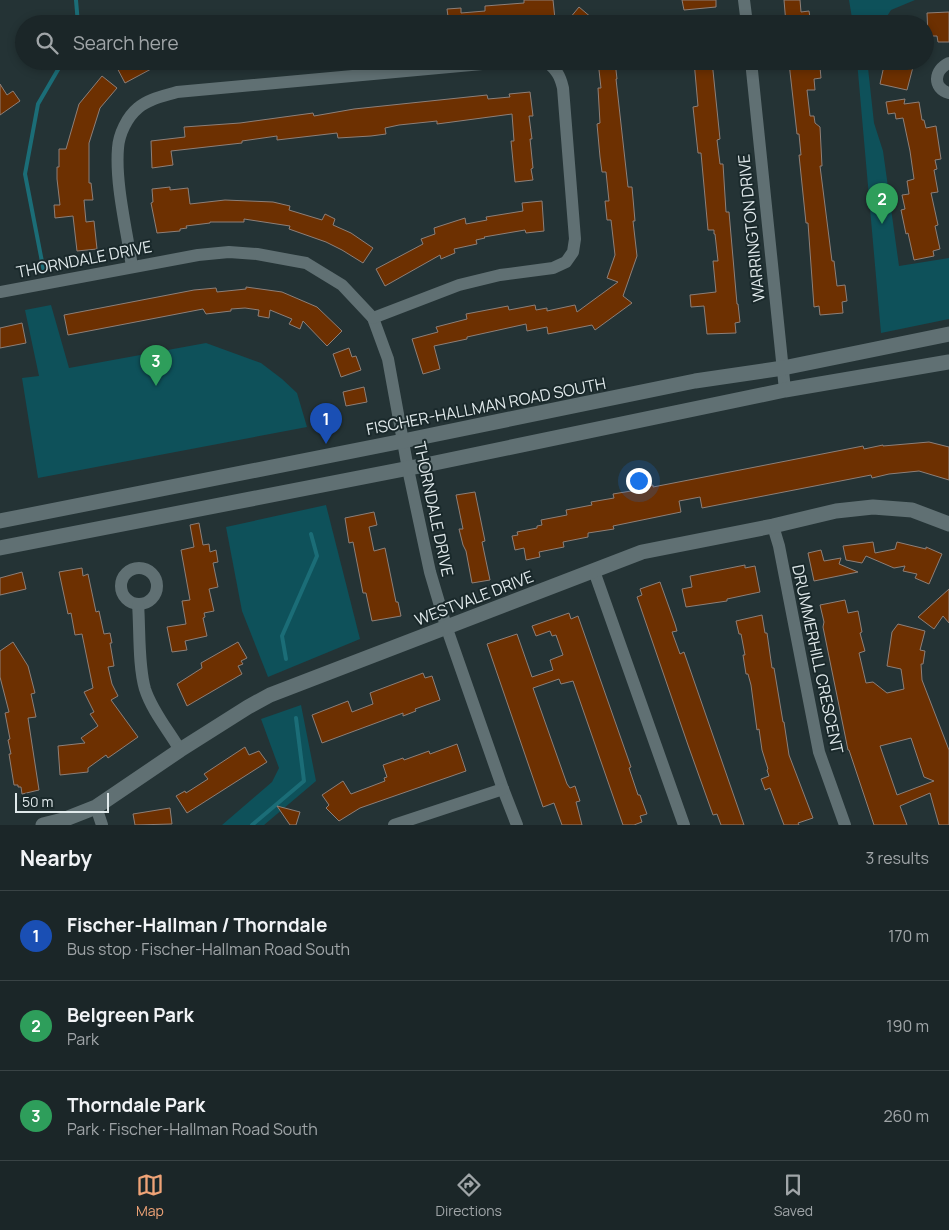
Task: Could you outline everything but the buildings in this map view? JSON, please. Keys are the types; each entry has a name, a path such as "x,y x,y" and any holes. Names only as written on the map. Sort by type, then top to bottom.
{"main road":[{"name":"FISCHER-HALLMAN ROAD SOUTH","path":"0,521 695,382 783,368 949,334"},
{"path":"0,548 408,469 785,390 949,362"},
{"name":"WESTVALE DRIVE","path":"43,825 63,820 96,807 180,750 270,695 642,552 773,526 836,511 872,507 912,510 949,524"}],"street":[{"path":"744,0 746,15"},
{"path":"949,64 942,67 937,76 940,88 949,93"},
{"path":"132,267 119,181 118,148 126,122 138,108 152,100 177,92 418,70"},
{"path":"373,318 459,285 500,275 553,268 566,262 573,252 575,239 563,88 556,70"},
{"name":"WARRINGTON DRIVE","path":"752,70 785,390"},
{"name":"THORNDALE DRIVE","path":"0,292 198,254 229,252 257,254 306,263 342,285 373,318 388,359 408,469 430,572 446,626 517,825"},
{"name":"DRUMMERHILL CRESCENT","path":"773,526 779,546 819,752 845,825"},
{"path":"594,571 684,825"},
{"path":"138,604 145,690 180,750"},
{"path":"394,825 503,789"},
{"path":"96,807 102,825"}],"shaded area":[{"path":"849,0 915,0 891,10 888,15 852,15"},
{"path":"858,70 868,70 874,123 883,151 899,266 949,258 949,319 881,333"},
{"path":"51,305 69,368 206,343 261,363 282,379 297,393 307,427 38,478 22,378 39,376 25,310"},
{"path":"326,505 360,639 268,677 242,611 226,527"},
{"path":"301,705 316,781 264,825 222,825 272,782 279,768 261,719"}],"waterway":[{"path":"76,0 77,15"},
{"path":"44,272 25,174 38,104 58,70"},
{"path":"286,659 282,636 317,556 311,534"},
{"path":"252,825 304,781 296,718"}],"place":[{"name":"Belgreen Park","path":"882,224"},
{"name":"Thorndale Park","path":"156,386"},
{"name":"Fischer-Hallman / Thorndale","path":"326,444"}]}
